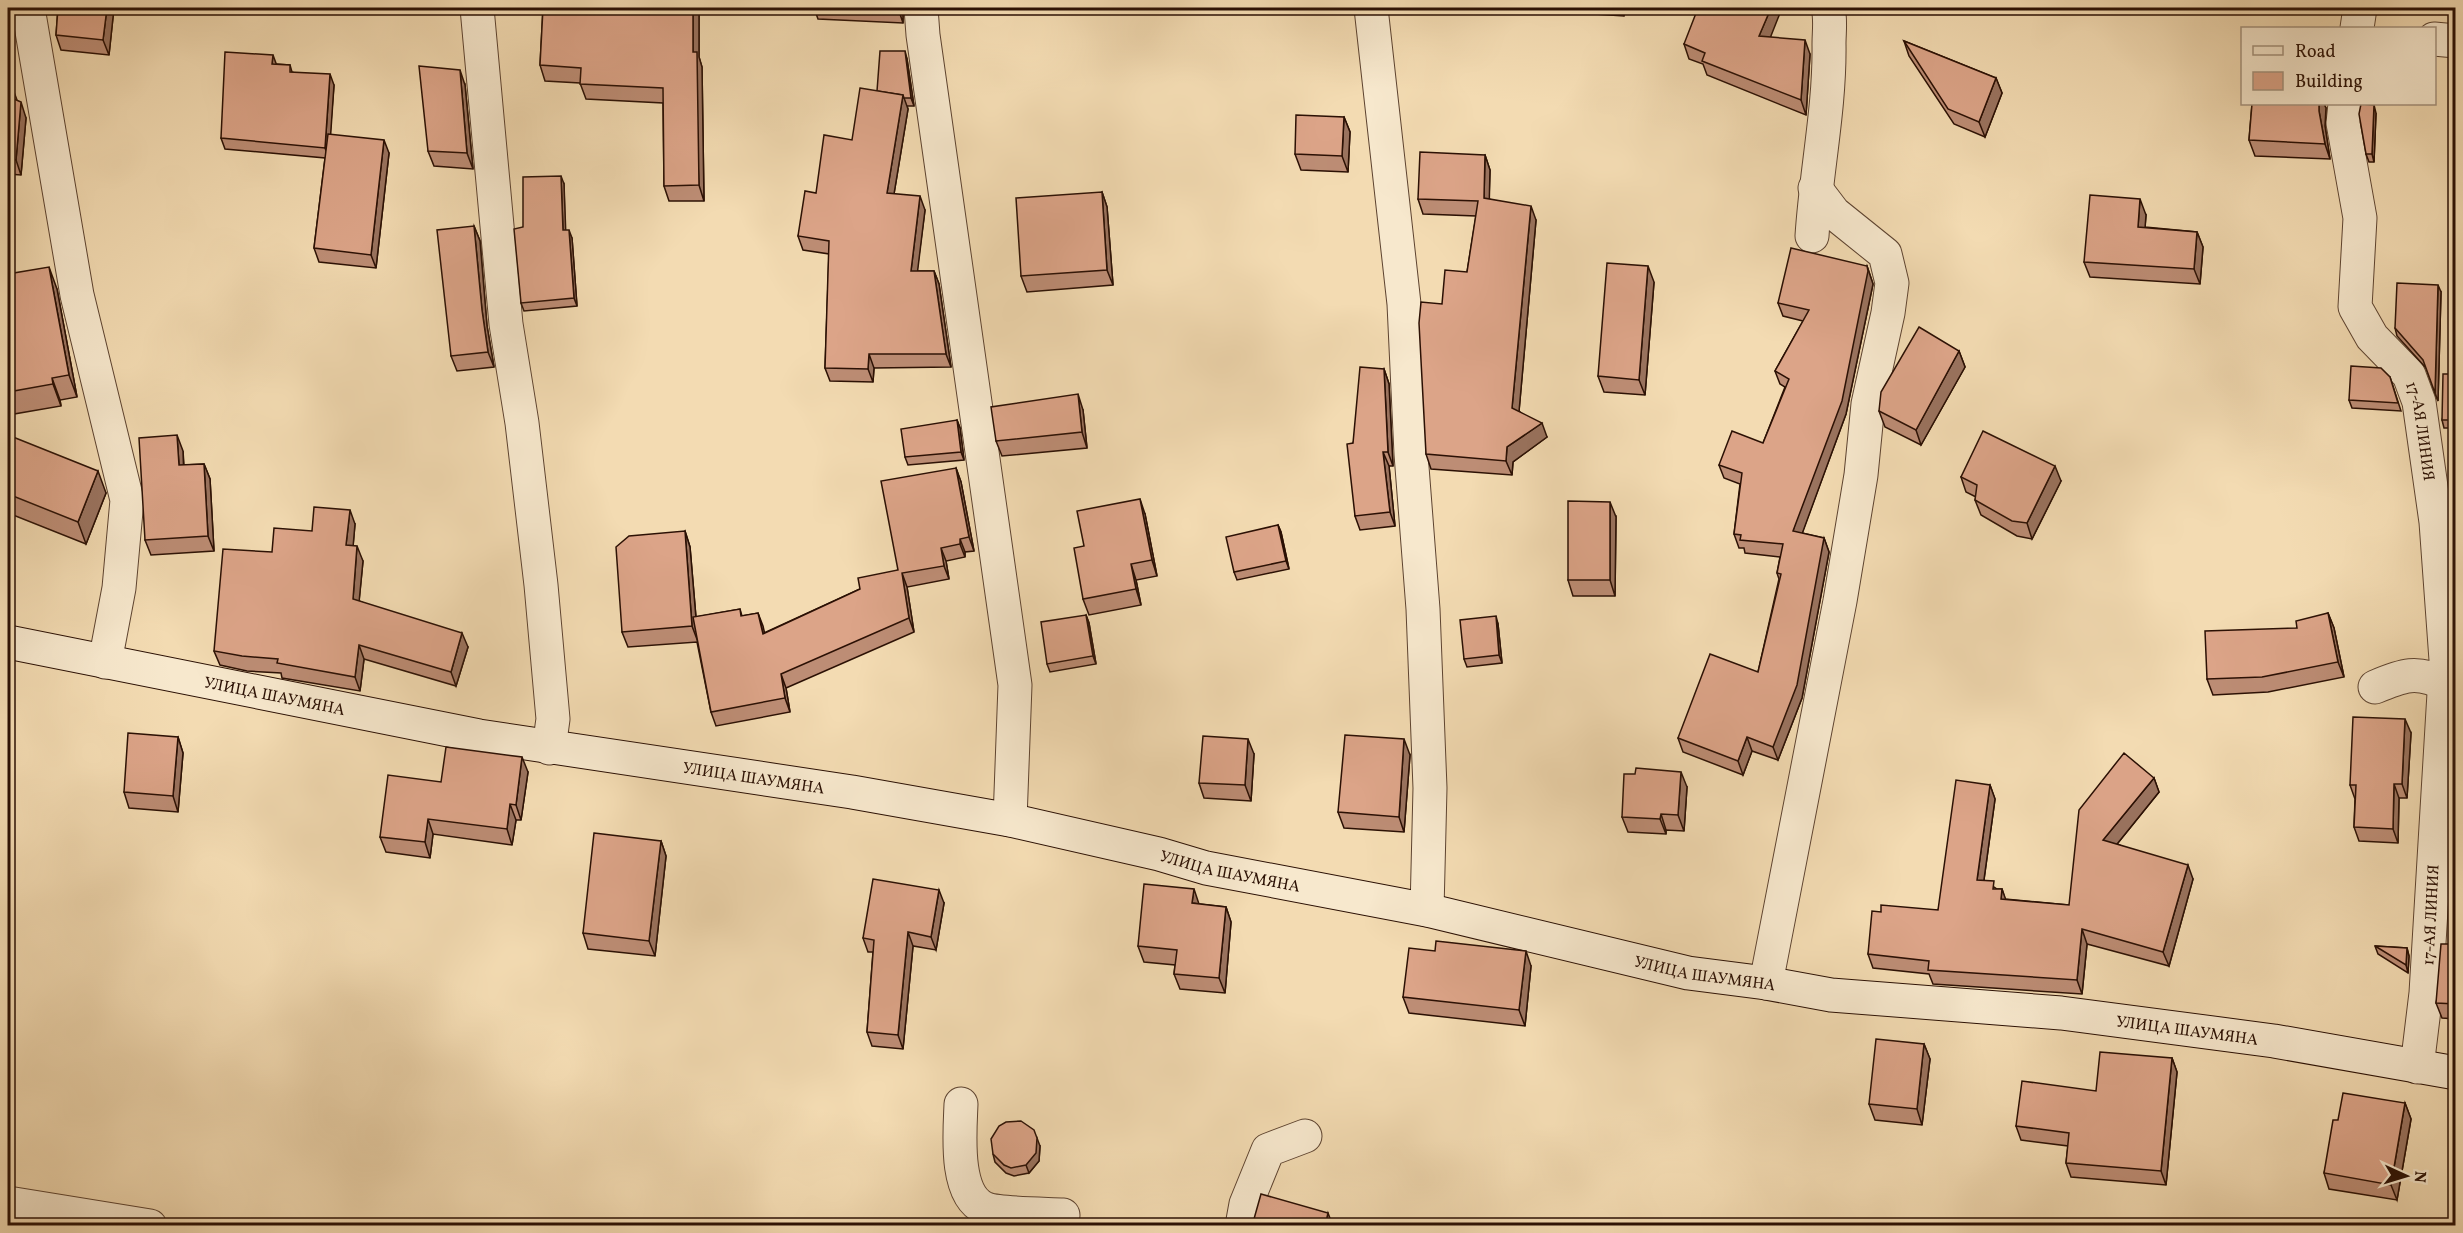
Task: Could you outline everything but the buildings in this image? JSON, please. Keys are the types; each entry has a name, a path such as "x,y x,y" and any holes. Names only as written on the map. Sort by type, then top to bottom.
{"street":[{"path":"28,8 77,295 127,500 119,588 105,662"},
{"path":"477,8 506,324 522,423 543,607 553,719 549,748"},
{"path":"921,8 948,219 973,380 1015,686 1010,820"},
{"path":"1371,8 1404,304 1411,454 1423,609 1430,788 1427,910"},
{"path":"1812,236 1815,188 1826,105 1829,58 1828,8"},
{"path":"2357,27 2360,8"},
{"path":"2436,39 2456,41"},
{"name":"17-АЯ ЛИНИЯ","path":"2345,105 2343,123 2360,218 2355,308 2372,337 2409,375 2419,402 2436,522 2446,660 2426,993 2417,1067"},
{"path":"1766,982 1840,601 1861,475 1868,404 1888,313 1892,283 1885,254 1834,213 1815,188"},
{"name":"УЛИЦА ШАУМЯНА","path":"8,642 549,748 852,792 1010,820 1159,854 1206,868 1427,910 1688,973 1766,982 1831,995 2061,1013 2274,1041 2456,1073"},
{"path":"2375,687 2400,676 2428,676 2445,684"},
{"path":"961,1104 959,1159 972,1200 986,1209 1063,1215 1062,1226"},
{"path":"1242,1226 1246,1204 1268,1150 1305,1137"},
{"path":"8,1203 150,1226"}]}
